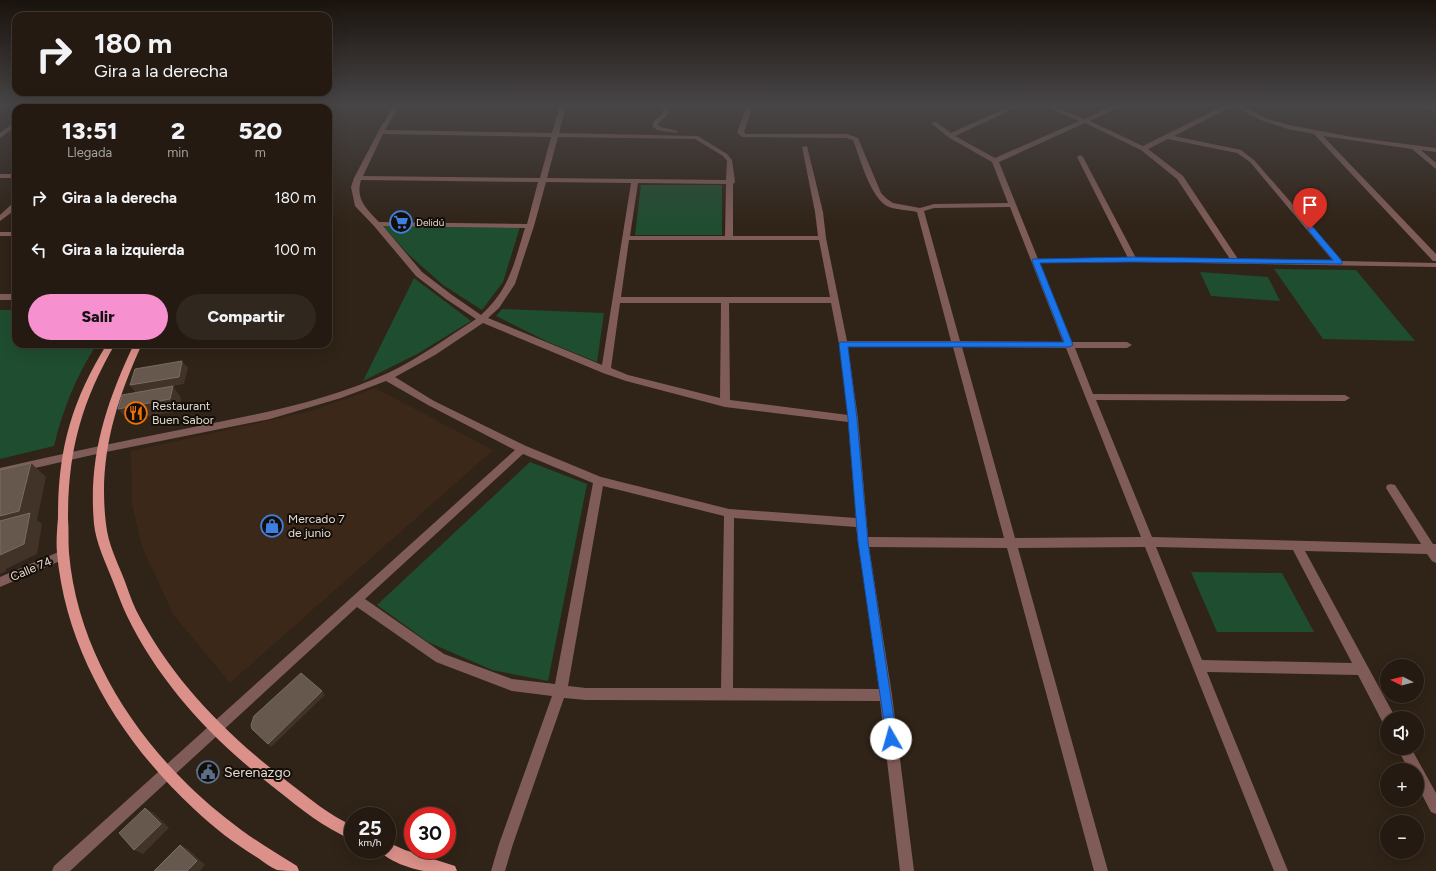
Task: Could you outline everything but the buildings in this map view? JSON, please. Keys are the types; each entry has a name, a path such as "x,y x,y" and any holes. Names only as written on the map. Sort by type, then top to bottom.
{"main road":[{"path":"109,348 91,379 71,432 62,486 63,555 72,606 84,642 98,676 122,717 166,772 212,817 257,850 292,871"},
{"path":"136,348 121,379 112,403 101,449 98,489 100,526 106,550 133,618 171,680 215,730 267,775 329,821 344,828"},
{"path":"396,854 402,857 450,871"}],"street":[{"path":"374,146 355,187 359,206 378,224 419,274 449,297 482,318 606,371 626,378 725,403 853,419"},
{"path":"0,472 101,449 277,413 338,396 387,377 432,353 482,318 496,306 510,284 530,226 551,146"},
{"path":"709,146 730,161 731,182 729,239"},
{"path":"860,146 878,194 884,201 891,205 920,210 934,206 1014,205"},
{"path":"967,146 995,161 1281,871"},
{"path":"995,161 1030,146"},
{"path":"1136,146 1143,149 1180,178 1235,261"},
{"path":"1143,149 1150,146"},
{"path":"1211,146 1239,151 1252,161 1339,263"},
{"path":"1329,146 1436,259"},
{"path":"1400,146 1436,150"},
{"path":"805,147 819,212 822,238 843,344 853,419 863,542 886,695 907,871"},
{"path":"1415,148 1436,166"},
{"path":"1080,157 1133,260"},
{"path":"0,176 12,176"},
{"path":"358,178 731,182"},
{"path":"606,371 635,181"},
{"path":"0,219 12,208"},
{"path":"920,210 1101,871"},
{"path":"378,224 530,226"},
{"path":"0,234 12,234"},
{"path":"627,238 822,238"},
{"path":"1035,261 1235,261 1436,265"},
{"path":"0,297 12,297"},
{"path":"616,300 835,300"},
{"path":"725,301 725,403"},
{"path":"843,344 1127,345"},
{"path":"387,377 431,403 522,448 599,481 729,513 862,523"},
{"path":"1090,396 1345,398"},
{"path":"59,871 522,448"},
{"path":"498,871 506,844 560,692 599,481"},
{"path":"1391,488 1434,552"},
{"path":"727,695 729,513"},
{"path":"863,542 1148,542 1296,545 1434,552"},
{"path":"1296,545 1384,711"},
{"name":"Calle 74","path":"0,582 63,555"},
{"path":"357,600 440,658 512,685 586,694 886,695"},
{"path":"1198,666 1361,669"},
{"path":"1424,784 1436,807"}],"shaded area":[{"name":"Mercado 7 de junio","path":"375,388 493,450 230,683 173,614 142,547 132,504 131,451 311,411"}],"green space":[{"path":"641,185 722,185 722,235 635,235"},
{"path":"383,226 520,227 503,282 482,310 443,285 408,254"},
{"path":"1274,269 1356,270 1415,341 1323,339"},
{"path":"1200,272 1268,277 1280,301 1211,296"},
{"path":"414,278 471,321 419,353 363,381"},
{"path":"502,309 604,313 597,362 548,342 496,316"},
{"path":"0,310 12,310 12,348 94,348 71,393 54,446 0,459"},
{"path":"530,462 587,484 548,681 492,670 428,642 377,605"},
{"path":"1191,572 1282,573 1314,632 1217,632"}],"place":[{"name":"Delidú","path":"401,222"},
{"name":"Restaurant Buen Sabor","path":"136,413"},
{"name":"Mercado 7 de junio","path":"272,526"},
{"name":"Serenazgo","path":"208,772"}],"route":[{"path":"891,739 886,695 863,542 853,419 843,344 1069,345 1035,261 1133,260 1339,263 1310,229"}]}
